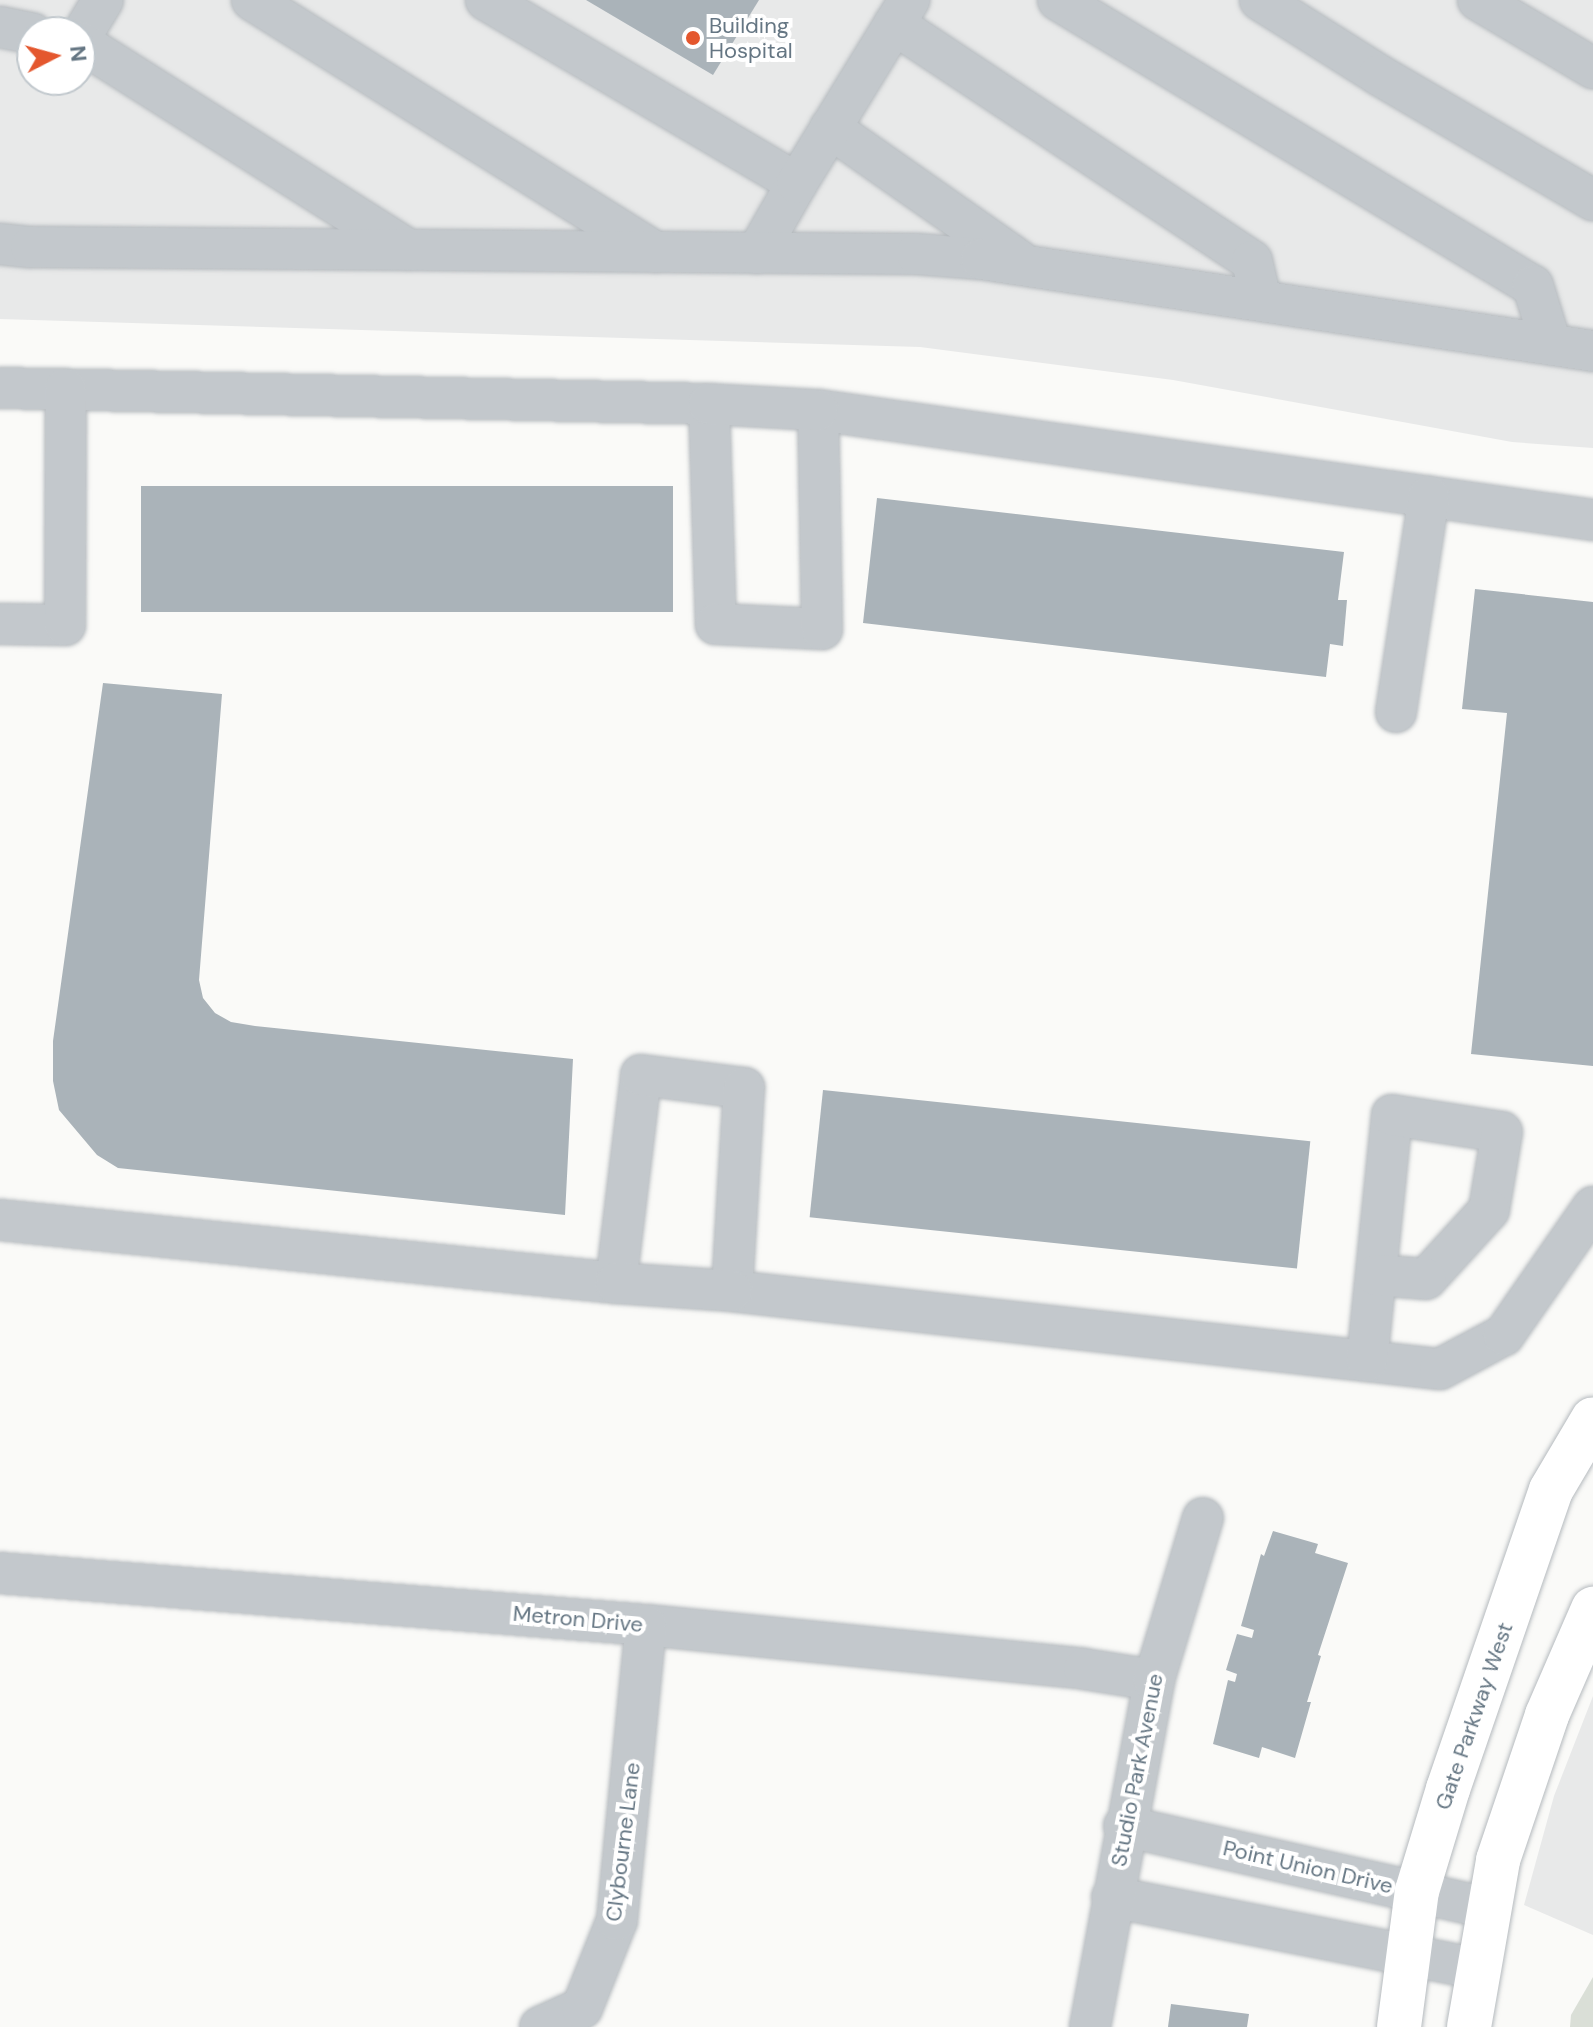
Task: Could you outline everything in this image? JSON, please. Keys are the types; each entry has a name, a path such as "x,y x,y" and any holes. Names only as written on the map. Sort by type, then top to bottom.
{"main road":[{"name":"Gate Parkway West","path":"1399,2027 1417,1891 1448,1789 1551,1490 1593,1419"},
{"path":"1469,2027 1498,1860 1547,1715 1593,1609"}],"street":[{"path":"252,0 656,252"},
{"path":"486,0 797,183"},
{"path":"1058,0 1533,286 1551,344"},
{"path":"1260,0 1379,75 1593,200"},
{"path":"1478,0 1593,68"},
{"path":"757,253 902,12 1252,261 1261,300"},
{"path":"96,50 409,250"},
{"path":"830,128 1024,264"},
{"path":"0,244 31,247 917,254 1024,264 1593,351"},
{"path":"0,388 709,404 818,410 1593,520"},
{"path":"0,624 65,625 66,389"},
{"path":"709,404 716,624 822,629 818,410"},
{"path":"1396,712 1429,497"},
{"path":"616,1283 641,1075 744,1088 732,1291"},
{"path":"0,1220 616,1283 732,1291 1440,1369 1504,1335 1593,1207"},
{"path":"1367,1361 1376,1275"},
{"name":"Studio Park Avenue","path":"1090,2027 1124,1826 1154,1680 1203,1518"},
{"name":"Metron Drive","path":"0,1573 646,1625 1084,1669 1154,1680"},
{"name":"Clybourne Lane","path":"540,2027 582,2008 617,1920 646,1625"},
{"name":"Point Union Drive","path":"1124,1826 1491,1909"},
{"path":"1112,1897 1478,1969"}],"shaded area":[{"path":"0,0 1593,0 1593,448 1512,442 1173,380 920,347 0,319"},
{"path":"1593,1696 1593,1935 1524,1905 1554,1796"},
{"path":"1593,1977 1593,2027 1570,2027 1571,2015"}],"building":[{"name":"Building Hospital","path":"586,0 759,0 713,75"},
{"path":"141,486 673,486 673,612 141,612"},
{"path":"877,498 1344,552 1338,600 1347,600 1343,646 1330,644 1326,677 863,623"},
{"path":"1475,589 1593,602 1593,1066 1471,1054 1507,713 1462,709"},
{"path":"103,683 222,694 199,980 203,998 215,1013 231,1022 255,1026 573,1059 565,1215 118,1168 97,1155 59,1110 53,1081 53,1041"},
{"path":"823,1090 1310,1141 1297,1269 810,1217"},
{"path":"1273,1531 1318,1544 1315,1553 1348,1563 1318,1655 1321,1656 1307,1702 1311,1702 1295,1758 1262,1747 1259,1758 1213,1744 1228,1680 1235,1682 1237,1674 1226,1670 1237,1634 1252,1638 1254,1630 1241,1626 1261,1554 1264,1556"},
{"path":"1171,2004 1249,2014 1247,2027 1168,2027"}],"place":[{"name":"Building Hospital","path":"693,38"}]}
